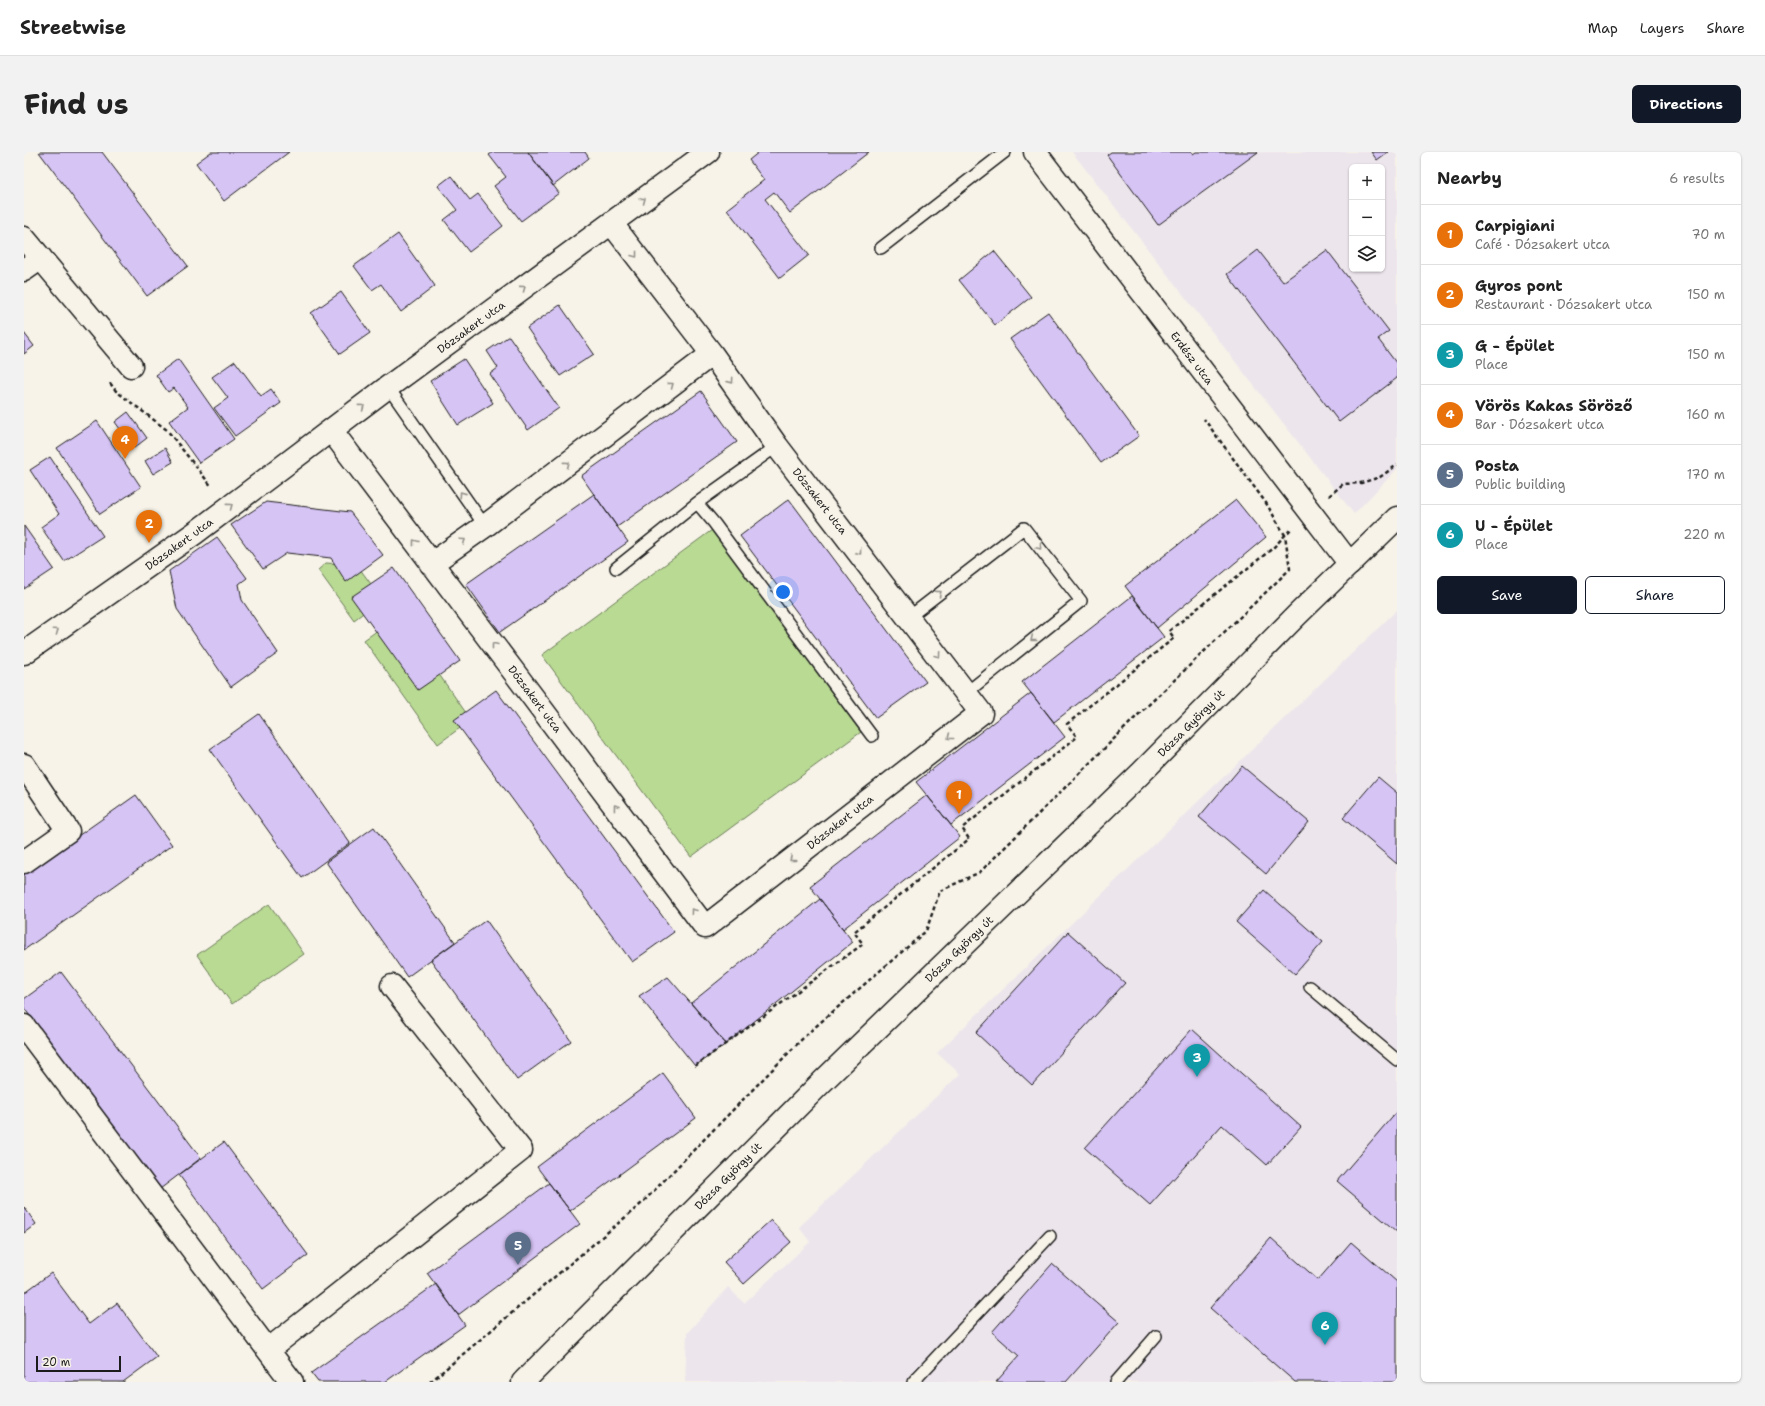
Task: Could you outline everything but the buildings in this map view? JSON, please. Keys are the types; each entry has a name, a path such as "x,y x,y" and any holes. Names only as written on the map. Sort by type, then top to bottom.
{"street":[{"name":"Dózsakert utca","path":"24,653 195,533 388,387 612,224 708,152"},
{"name":"Erdész utca","path":"1035,152 1350,564"},
{"name":"Dózsakert utca","path":"331,430 431,564 518,676 705,927 981,713 777,446 712,354 612,224"},
{"path":"24,238 32,264 131,366"},
{"path":"431,564 485,526 712,354"},
{"name":"Dózsa György út","path":"523,1382 822,1082 1140,774 1297,615 1397,518"},
{"path":"24,765 68,831 24,862"},
{"path":"268,1350 521,1150 392,986"},
{"path":"24,1026 292,1382"}],"lane":[{"path":"882,248 1005,152"},
{"path":"388,387 485,526"},
{"path":"616,568 697,504 777,446"},
{"path":"697,504 714,523 872,736"},
{"path":"908,617 1024,528 1081,601 966,694"},
{"path":"1310,987 1397,1060"},
{"path":"912,1382 1050,1236"},
{"path":"1116,1382 1156,1336"}],"path":[{"path":"105,378 116,391 167,430 229,507"},
{"path":"695,1066 863,944 854,932 969,839 962,828 1076,737 1067,724 1174,638 1169,631 1273,548 1309,512 1344,484 1361,483 1380,477 1397,465"},
{"path":"430,1382 641,1204 807,1034 926,931 940,891 980,872 1138,715 1290,569 1285,535"}],"shaded area":[{"path":"1072,152 1397,152 1397,469 1354,514"},
{"path":"1397,610 1397,1382 685,1382 687,1333 728,1287 744,1303 810,1242 799,1227 960,1074 937,1053"}],"green space":[{"path":"712,530 861,732 691,857 542,655"},
{"path":"326,563 357,565 382,599 354,620 318,570"},
{"path":"398,616 471,720 438,744 364,640"},
{"path":"269,904 304,954 232,1004 197,955"}],"place":[{"name":"Vörös Kakas Söröző","path":"125,459"},
{"name":"Gyros pont","path":"149,543"},
{"name":"Carpigiani","path":"959,814"},
{"name":"G - Épület","path":"1197,1077"},
{"name":"Posta","path":"518,1265"},
{"name":"U - Épület","path":"1325,1345"}]}
